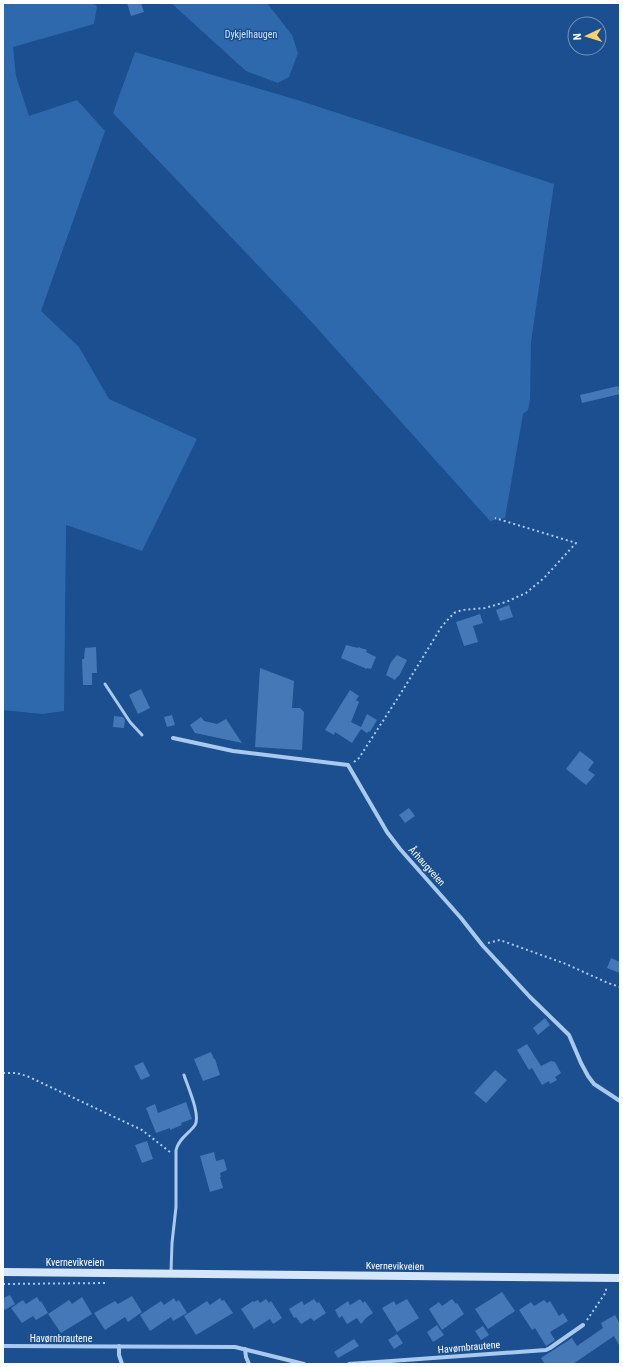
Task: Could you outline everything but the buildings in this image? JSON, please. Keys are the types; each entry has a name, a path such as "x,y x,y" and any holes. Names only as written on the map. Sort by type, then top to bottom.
{"main road":[{"name":"Kvernevikveien","path":"3,1272 620,1278"}],"street":[{"path":"173,738 233,751 348,765"},
{"name":"Århaugveien","path":"348,765 387,832 400,849 461,918 483,946 530,997 569,1035 581,1063 594,1084 620,1101"},
{"name":"Havørnbrautene","path":"348,1364 546,1350 582,1325"},
{"name":"Havørnbrautene","path":"3,1346 235,1347 304,1364"},
{"path":"119,1346 119,1355 122,1364"},
{"path":"245,1349 249,1364"}],"lane":[{"path":"105,684 130,722 142,735"},
{"path":"171,1274 176,1202 176,1156 179,1142 195,1125 196,1119 195,1110 184,1075"}],"path":[{"path":"348,765 359,758 442,626 454,613 462,610 485,608 506,602 526,593 544,578 576,543 495,518"},
{"path":"483,946 500,940 566,964 620,987"},
{"path":"3,1073 16,1073 27,1076 142,1130 176,1156"},
{"path":"3,1284 9,1284"},
{"path":"590,1316 606,1292 607,1285"}],"green space":[{"path":"3,3 92,3 97,6 94,24 13,47 16,76 29,116 77,100 105,131 41,311 79,347 109,399 197,439 142,551 66,525 64,711 42,714 3,710"},
{"name":"Dykjelhaugen","path":"171,3 267,3 292,35 298,53 289,77 278,83 246,71"},
{"path":"135,52 304,102 554,184 531,342 530,400 528,410 523,414 505,518 490,521 308,318 113,113"}]}
